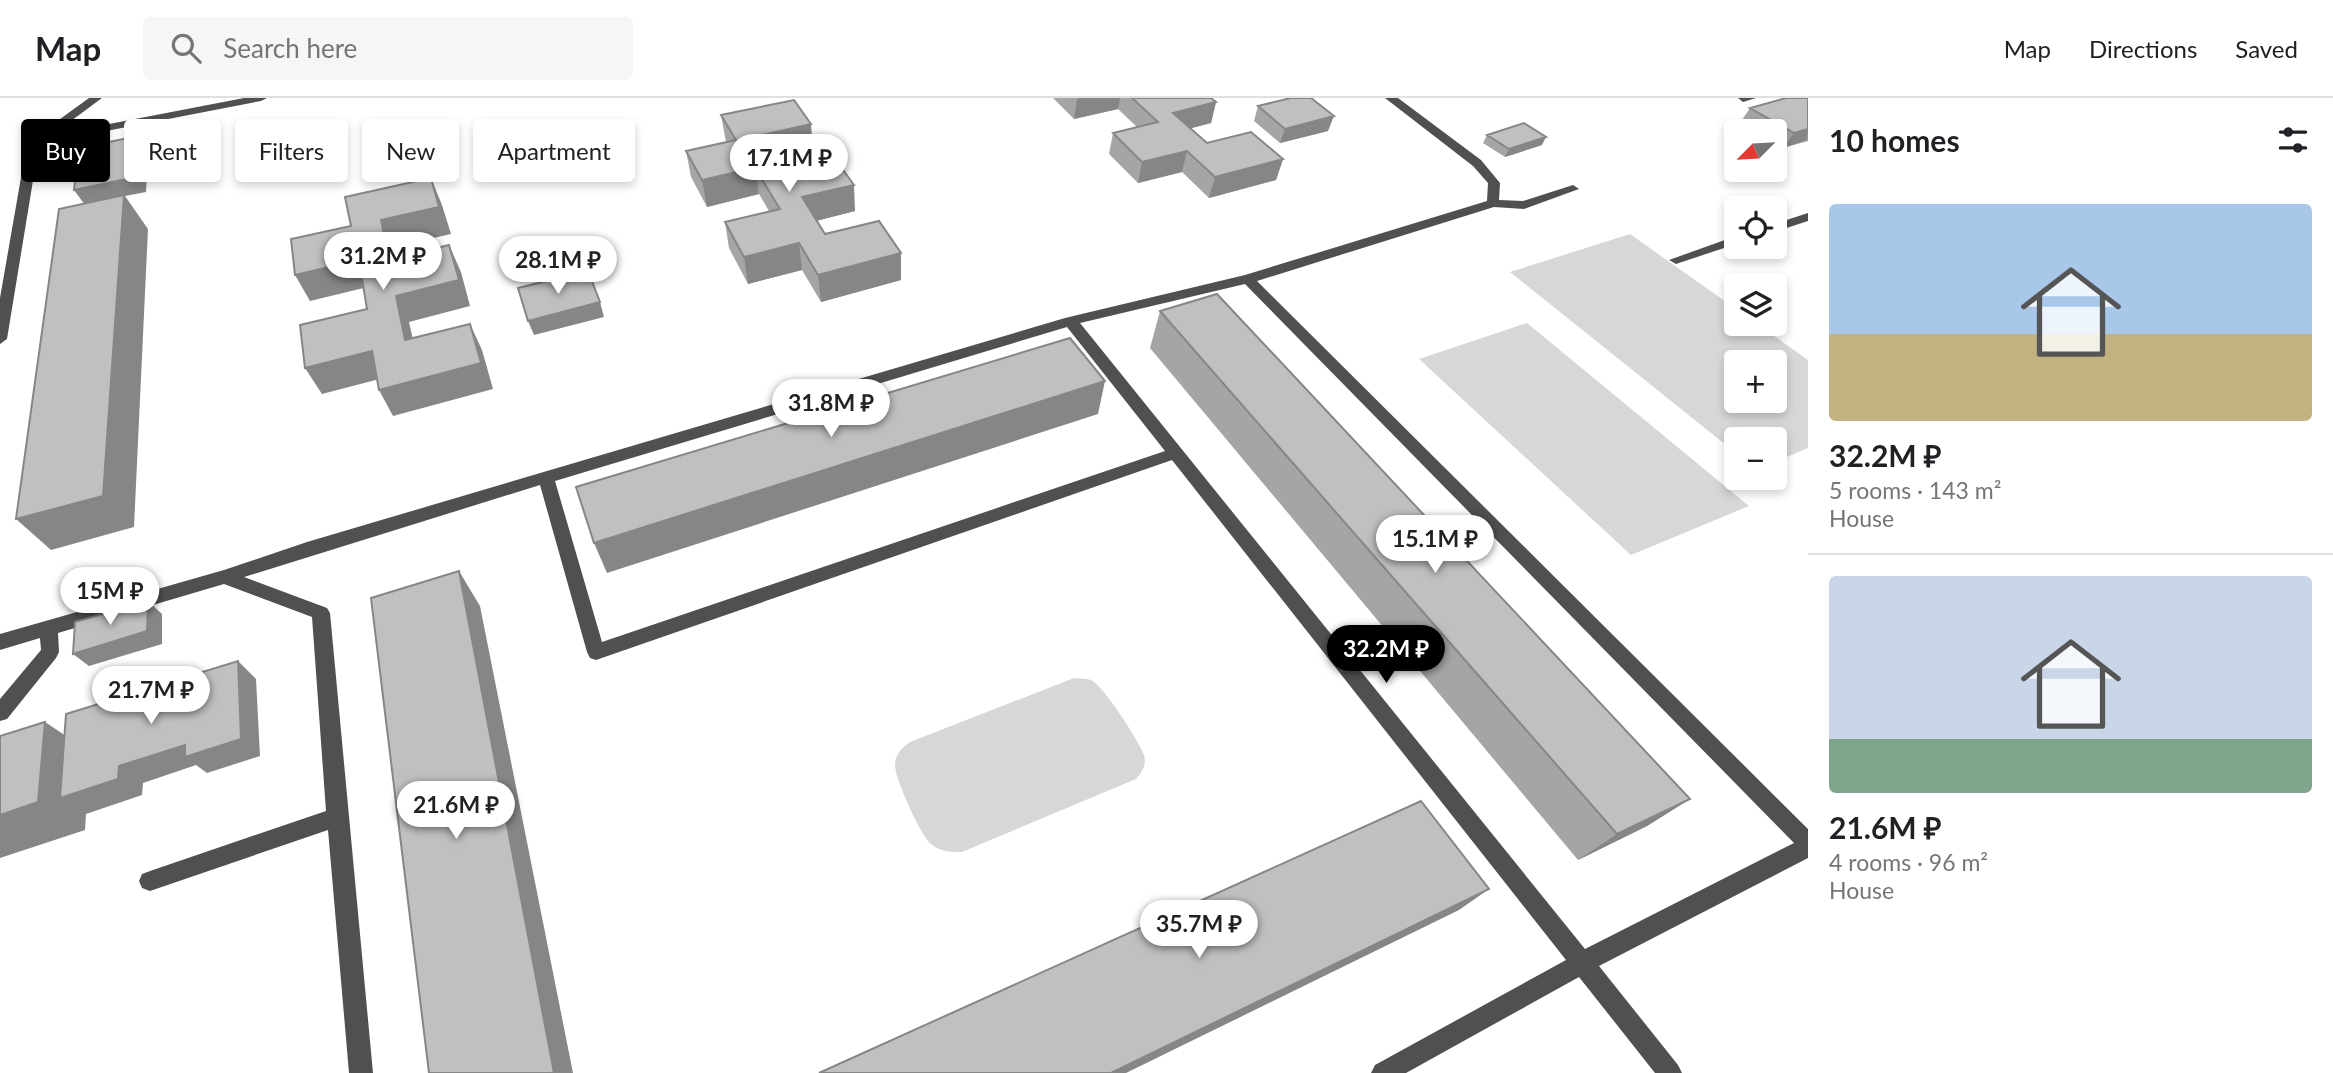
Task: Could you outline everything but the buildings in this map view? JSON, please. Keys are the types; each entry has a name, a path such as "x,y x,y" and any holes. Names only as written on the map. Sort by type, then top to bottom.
{"street":[{"path":"67,119 96,98"},
{"path":"110,128 261,98"},
{"path":"1391,98 1477,163 1494,183 1493,203"},
{"path":"0,339 26,182"},
{"path":"0,642 225,577 307,549 1070,321 1248,279 1493,203 1524,205 1573,188"},
{"path":"1787,224 1808,217"},
{"path":"1676,260 1724,244"},
{"path":"1248,279 1800,823 1808,845 1582,963 1383,1073"},
{"path":"1070,321 1670,1073"},
{"path":"546,478 596,652 1175,453"},
{"path":"225,577 321,613 361,1073"},
{"path":"0,713 50,652 49,628"},
{"path":"150,881 337,817"}],"shaded area":[{"path":"1630,234 1724,301 1724,336 1774,336 1808,360 1808,448 1787,457 1787,427 1724,427 1724,443 1510,272"},
{"path":"1527,323 1724,485 1724,490 1730,490 1749,506 1631,555 1419,359"},
{"path":"1074,678 1089,679 1097,684 1128,726 1145,759 1136,779 962,852 942,850 931,844 915,819 899,781 895,764 900,751 910,742"}]}
